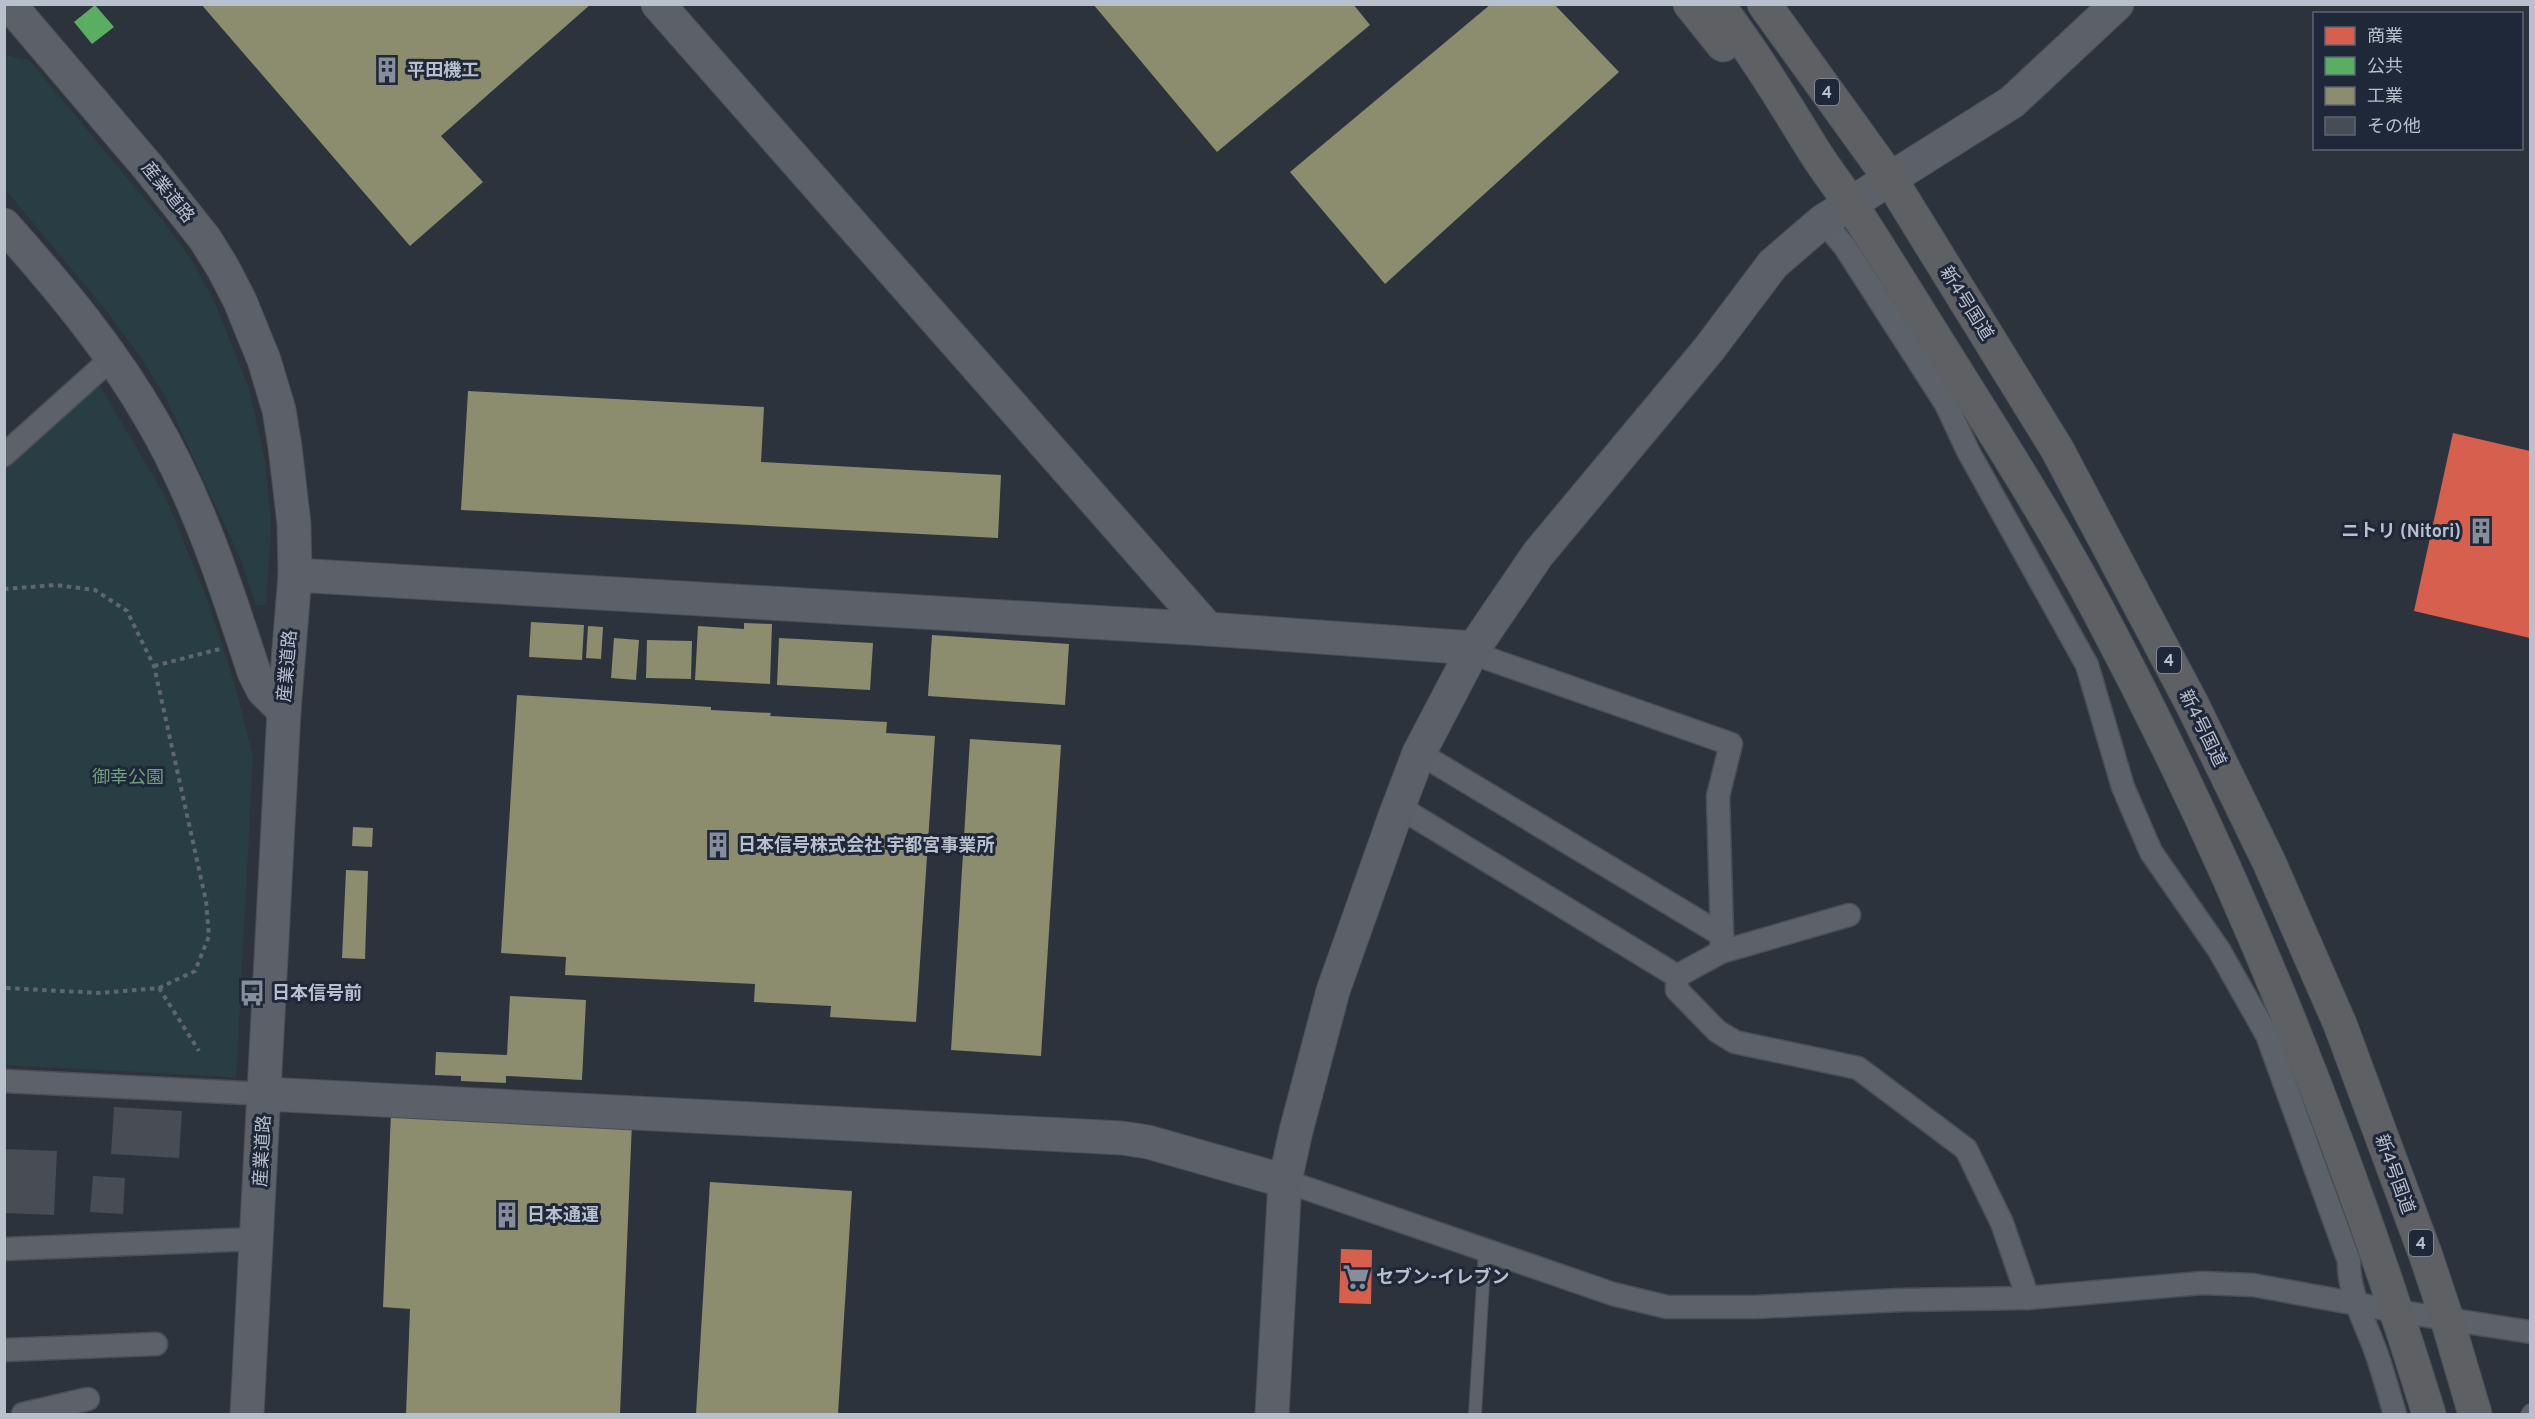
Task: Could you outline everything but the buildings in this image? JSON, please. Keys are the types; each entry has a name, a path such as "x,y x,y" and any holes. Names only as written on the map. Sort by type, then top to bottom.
{"highway":[{"path":"1690,4 1817,156"},
{"name":"4","path":"1717,4 1743,38 1817,156 1851,204 2019,472 2097,608 2171,752 2227,874 2297,1041 2396,1311 2429,1414"},
{"name":"新4号国道","path":"1764,4 1890,180 2057,449 2197,714 2269,862 2340,1024 2447,1319 2475,1414"}],"street":[{"name":"産業道路","path":"9,4 148,167 205,239 224,268 256,338 279,410 291,487 295,575 284,711 247,1414"},
{"path":"658,4 1208,629"},
{"path":"1272,1414 1286,1182 1296,1131 1333,991 1399,807 1419,753 1473,650 1538,554 1709,349 1773,264 1823,221 2012,102 2117,4"},
{"path":"1823,221 1845,247 1946,404 1968,451 2087,665 2123,787 2151,852 2219,950 2267,1035 2349,1261 2348,1272 2357,1304 2378,1357 2395,1414"},
{"path":"4,225 69,302 112,358 153,421 206,531 263,690 284,711"},
{"path":"4,455 112,358"},
{"path":"295,575 1208,629 1473,650 1731,744 1718,796 1721,944"},
{"path":"1419,753 1721,944"},
{"path":"1399,807 1677,976"},
{"path":"1677,976 1721,944 1849,915"},
{"path":"1677,976 1677,990 1717,1031 1735,1042 1857,1068 1966,1149 2002,1223 2028,1298"},
{"path":"4,1081 1122,1138 1148,1142 1286,1182 1613,1294 1667,1307 1756,1307 1901,1300 2028,1298 2212,1284 2253,1285 2530,1332"},
{"path":"4,1249 257,1239"},
{"path":"4,1350 156,1344"},
{"path":"23,1414 88,1399"}],"lane":[{"path":"1475,1414 1485,1250"},
{"path":"2527,1414 2530,1410"}],"path":[{"path":"4,589 56,585 95,590 127,612 154,666 206,901 208,936 195,971 159,988 100,993 4,988"},
{"path":"154,666 244,642"},
{"path":"159,988 199,1052"}],"green space":[{"path":"5,55 29,60 163,221 193,262 216,306 249,389 265,461 271,524 266,605 256,605 240,558 165,396 143,360 109,314 5,189"},
{"name":"御幸公園","path":"74,384 99,385 165,496 207,599 234,682 253,757 236,1077 5,1065 5,449"}],"place":[{"name":"平田機工","path":"387,70"},
{"name":"ニトリ (Nitori)","path":"2481,531"},
{"name":"日本信号株式会社 宇都宮事業所","path":"718,845"},
{"name":"日本信号前","path":"252,993"},
{"name":"日本通運","path":"507,1215"},
{"name":"セブン-イレブン","path":"1356,1277"}]}
